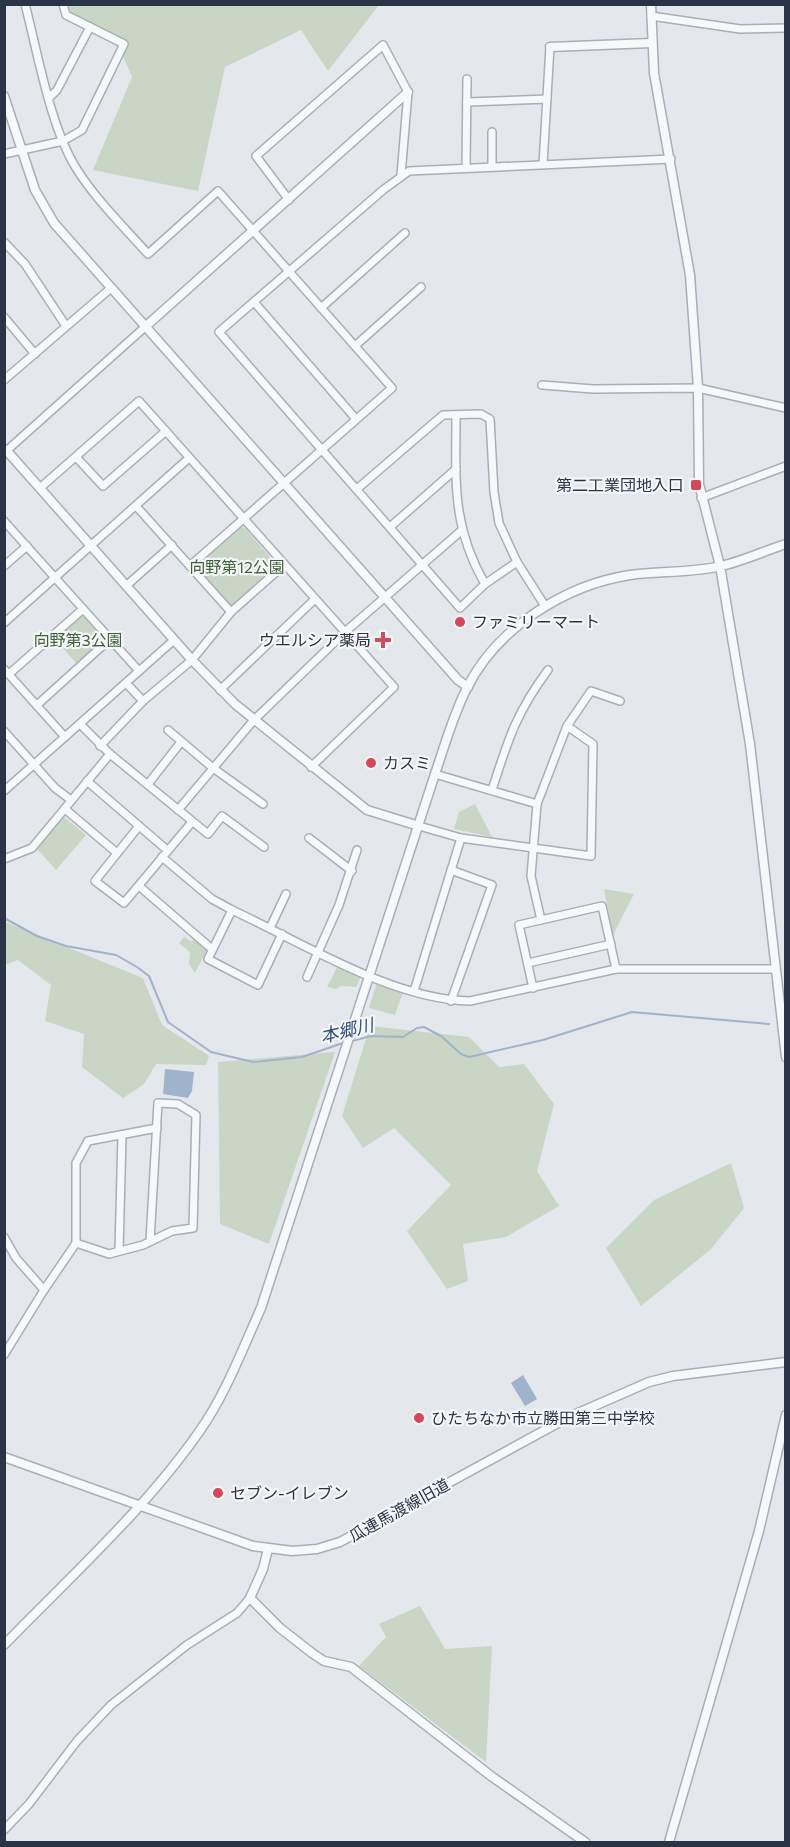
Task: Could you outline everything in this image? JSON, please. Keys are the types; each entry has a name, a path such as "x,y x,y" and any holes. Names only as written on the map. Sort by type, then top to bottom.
{"street":[{"path":"25,4 63,141 76,168 96,196 148,254 218,191 392,388 282,483 191,566"},
{"path":"4,154 63,141 82,130 124,44 66,15 63,4"},
{"path":"651,4 654,73 690,275 698,388 702,498 720,566 754,771 786,1057"},
{"path":"651,16 740,29 786,28"},
{"path":"50,96 57,90 90,27"},
{"path":"543,164 550,47 651,43"},
{"path":"289,200 256,156 383,45 408,92 401,175"},
{"path":"466,167 467,79"},
{"path":"408,92 5,451 220,690 253,721 367,810 461,838 591,856 593,744 567,726"},
{"path":"4,96 20,152 35,190 54,223 384,598 458,680 468,687"},
{"path":"467,102 547,99"},
{"path":"492,132 492,166"},
{"path":"517,562 485,584 460,608 219,332 401,175 409,171 671,159"},
{"path":"321,308 405,233"},
{"path":"4,242 25,264 66,326"},
{"path":"355,346 421,287"},
{"path":"4,380 111,288"},
{"path":"254,302 356,419"},
{"path":"4,317 35,354"},
{"path":"542,385 593,389 698,388 786,408"},
{"path":"40,488 139,401 394,687 311,767"},
{"path":"357,489 443,416 481,414 490,419 494,492 499,523 517,562 545,606"},
{"path":"456,415 456,469 461,531 485,584"},
{"path":"76,457 103,486 166,432"},
{"path":"4,623 189,458"},
{"path":"702,498 786,466"},
{"path":"390,527 456,469"},
{"path":"136,506 231,612"},
{"path":"4,521 139,671"},
{"path":"178,810 253,721 345,632 461,531"},
{"path":"4,1645 138,1506 206,1420 227,1383 261,1308 435,774 468,687 506,638 545,606 598,583 630,575 720,566 786,544"},
{"path":"126,586 172,545"},
{"path":"4,566 27,546"},
{"path":"100,746 143,701 192,660 231,612 284,565"},
{"path":"220,690 315,599"},
{"path":"65,737 7,671 83,609"},
{"path":"37,705 111,639"},
{"path":"4,791 174,640"},
{"path":"492,790 513,725 525,700 548,670"},
{"path":"126,683 143,701"},
{"path":"541,920 531,876 537,804 567,726 591,691 620,701"},
{"path":"80,724 100,746 207,834 222,816 264,847"},
{"path":"168,730 213,768 263,804"},
{"path":"4,731 55,788 71,800"},
{"path":"147,784 181,742"},
{"path":"4,859 32,848 110,754"},
{"path":"435,774 537,804"},
{"path":"87,781 167,850"},
{"path":"64,809 117,853"},
{"path":"140,826 95,881 124,903 192,822"},
{"path":"309,838 352,871"},
{"path":"414,991 461,838"},
{"path":"307,977 352,871 357,850"},
{"path":"162,857 212,899 232,910 370,976 452,1001 470,1001 616,969 776,969"},
{"path":"451,870 492,885 452,1001"},
{"path":"138,886 212,949"},
{"path":"270,928 286,894"},
{"path":"534,988 519,926 541,920 602,906 616,969"},
{"path":"232,910 208,960 258,984 282,934"},
{"path":"528,963 611,944"},
{"path":"76,1243 110,1254 150,1241 172,1231 193,1228 196,1115 178,1104 158,1103 150,1241"},
{"path":"4,1355 76,1243 76,1163 88,1141 157,1128"},
{"path":"119,1251 122,1135"},
{"path":"4,1237 16,1258 44,1290"},
{"name":"瓜連馬渡線旧道","path":"4,1457 138,1506 268,1549 317,1549 339,1542 569,1417 649,1382 673,1376 786,1362"},
{"path":"669,1842 759,1531 786,1415"},
{"path":"4,1830 20,1815 77,1741 111,1705 187,1645 237,1613 250,1598 263,1569 268,1549"},
{"path":"250,1598 280,1628 312,1653 324,1661 351,1667 491,1776 585,1842"}],"green space":[{"path":"67,5 379,5 328,71 301,30 225,67 198,191 93,170 132,77 114,35 81,20 70,11"},
{"name":"向野第12公園","path":"240,527 245,528 276,564 276,569 233,606 227,606 196,569 198,564"},
{"name":"向野第3公園","path":"82,615 104,639 77,664 55,639"},
{"path":"475,804 492,837 454,829 459,812"},
{"path":"64,817 86,835 56,870 37,849"},
{"path":"604,889 634,894 613,935"},
{"path":"5,922 143,978 162,1025 209,1056 206,1065 156,1064 144,1084 123,1098 82,1067 84,1034 45,1021 51,985 18,960 5,965"},
{"path":"184,937 192,942 194,938 207,950 195,973 189,964 190,952 179,943"},
{"path":"338,965 361,976 356,987 341,986 336,989 327,987"},
{"path":"377,983 403,992 395,1015 369,1008"},
{"path":"370,1026 469,1037 499,1067 524,1064 554,1104 537,1171 559,1206 506,1237 463,1244 468,1281 447,1289 407,1231 451,1185 394,1128 363,1148 342,1116"},
{"path":"335,1052 269,1244 220,1224 218,1062"},
{"path":"731,1163 744,1208 711,1249 641,1306 606,1248 654,1200"},
{"path":"420,1606 445,1649 492,1646 486,1762 359,1666 386,1637 379,1624"}],"water":[{"path":"165,1069 194,1072 192,1091 188,1098 163,1094"},
{"path":"523,1375 537,1399 525,1406 511,1383"}],"waterway":[{"name":"本郷川","path":"4,918 37,936 66,946 116,955 137,967 149,976 168,1022 211,1052 253,1062 302,1057 343,1043"},
{"name":"本郷川","path":"352,1041 371,1036 403,1037 417,1028 424,1027 441,1036 461,1054 469,1057 543,1040 632,1012 769,1024"}],"place":[{"name":"第二工業団地入口","path":"696,485"},
{"name":"ファミリーマート","path":"460,622"},
{"name":"ウエルシア薬局","path":"383,640"},
{"name":"カスミ","path":"371,763"},
{"name":"ひたちなか市立勝田第三中学校","path":"419,1418"},
{"name":"セブン-イレブン","path":"218,1493"}]}
